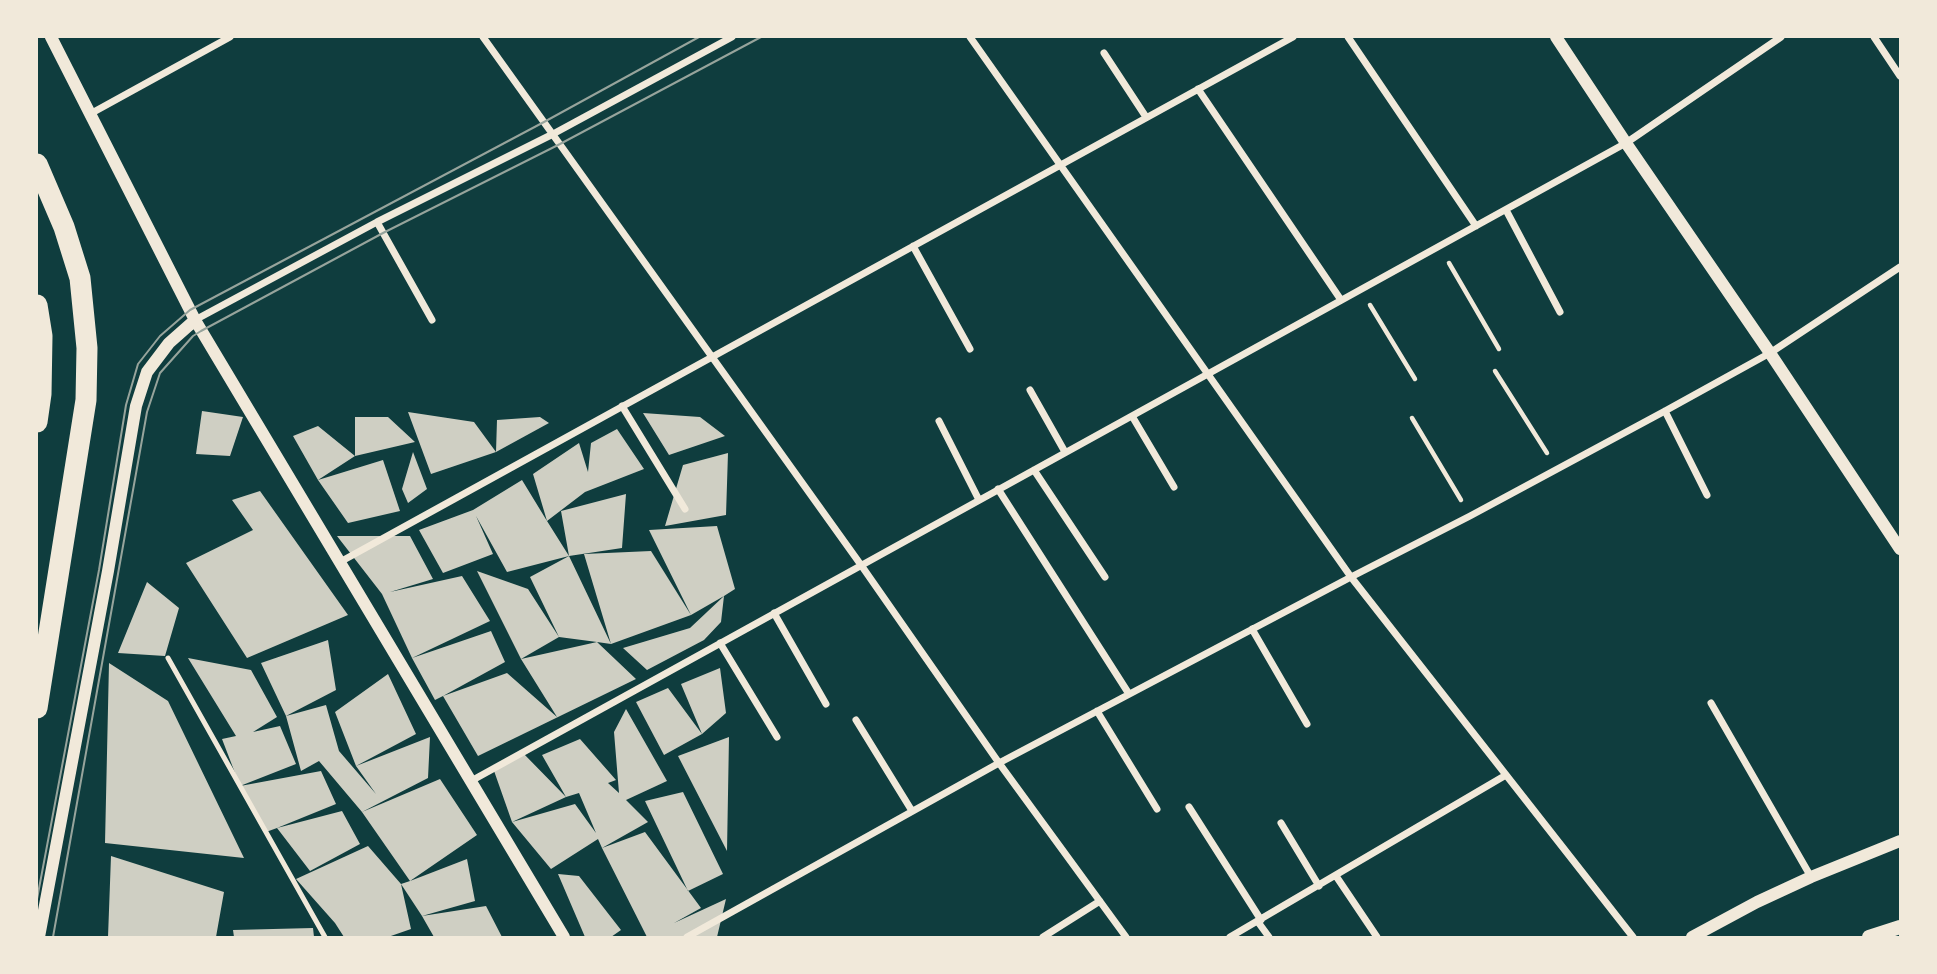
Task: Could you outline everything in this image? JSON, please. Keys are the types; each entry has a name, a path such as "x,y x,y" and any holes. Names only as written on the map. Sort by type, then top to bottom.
{"highway":[{"path":"37,164 64,227 80,278 87,348 86,400 37,708"},
{"path":"37,305 42,336 41,394 37,422"}],"main road":[{"path":"1869,937 1900,927"}],"street":[{"path":"51,37 195,320 564,937"},
{"path":"89,115 230,37"},
{"path":"483,37 861,565 999,763 1126,937"},
{"path":"39,937 108,571 136,406 147,372 169,344 195,320 377,222 553,134 732,37"},
{"path":"970,37 1351,577 1633,937"},
{"path":"340,562 1293,37"},
{"path":"1348,37 1476,226"},
{"path":"1556,37 1900,549"},
{"path":"471,781 1626,143 1781,37"},
{"path":"1874,37 1900,76"},
{"path":"1104,53 1146,117"},
{"path":"1198,89 1341,300"},
{"path":"1506,210 1560,312"},
{"path":"377,222 432,320"},
{"path":"913,246 971,349"},
{"path":"687,937 699,934 999,763 1558,470 1665,411 1770,353 1900,267"},
{"path":"1030,390 1065,452"},
{"path":"622,407 685,509"},
{"path":"1665,411 1707,495"},
{"path":"1132,416 1174,487"},
{"path":"939,421 979,500"},
{"path":"1034,470 1105,577"},
{"path":"998,489 1129,694"},
{"path":"774,613 826,704"},
{"path":"1252,629 1307,724"},
{"path":"720,643 776,737"},
{"path":"1711,703 1811,877"},
{"path":"1097,711 1157,809"},
{"path":"856,720 912,811"},
{"path":"1230,937 1506,775"},
{"path":"1189,807 1269,937"},
{"path":"1281,823 1319,886"},
{"path":"1692,937 1811,877 1900,841"},
{"path":"1336,876 1377,937"},
{"path":"1043,937 1100,901"}],"lane":[{"path":"168,658 325,937"}],"path":[{"path":"1440,247 1499,349"},
{"path":"1360,289 1415,379"},
{"path":"1495,372 1558,470"},
{"path":"1412,418 1470,516"}],"building":[{"path":"202,411 243,417 230,456 196,454"},
{"path":"408,412 474,422 496,452 431,474"},
{"path":"643,413 700,417 725,436 669,455"},
{"path":"355,417 388,417 415,442 355,456"},
{"path":"540,417 549,423 496,452 497,420"},
{"path":"318,426 355,456 318,480 293,436"},
{"path":"617,429 644,469 585,492 547,521 533,474 579,443 588,472 591,443"},
{"path":"413,452 427,489 408,503 402,489"},
{"path":"728,453 726,515 665,526 683,465"},
{"path":"383,460 400,511 348,523 318,480"},
{"path":"522,480 569,556 507,572 476,516 493,554 443,573 419,530 473,510"},
{"path":"260,491 348,615 247,658 186,563 253,530 232,500"},
{"path":"626,494 622,548 569,556 561,511"},
{"path":"717,526 735,589 691,615 649,530"},
{"path":"337,536 410,536 433,579 390,592 462,576 490,621 412,658 382,594"},
{"path":"651,551 691,615 611,644 584,554"},
{"path":"569,556 611,644 559,637 530,577"},
{"path":"477,571 528,589 559,637 521,659"},
{"path":"147,582 179,608 165,656 118,653"},
{"path":"724,596 721,622 704,640 647,670 623,648 690,628"},
{"path":"491,631 505,662 435,700 412,658"},
{"path":"328,640 336,690 286,716 261,663"},
{"path":"597,642 636,679 478,756 443,696 507,673 557,717 521,659"},
{"path":"188,658 251,670 277,717 253,732 280,726 296,764 240,786 222,739 236,736"},
{"path":"109,663 168,701 244,858 105,843"},
{"path":"720,668 726,713 702,734 681,684"},
{"path":"388,674 416,734 356,766 335,712"},
{"path":"668,688 702,734 664,755 636,702"},
{"path":"326,705 339,751 376,794 356,766 430,737 428,778 362,812 319,761 301,771 286,716"},
{"path":"626,709 667,781 626,800 648,822 602,848 598,839 551,869 512,822 575,804 596,833 579,793 566,797 542,755 580,739 616,780 608,783 619,793 614,732"},
{"path":"729,737 727,851 678,756"},
{"path":"522,752 566,797 512,822 493,768"},
{"path":"321,771 336,804 266,832 240,786"},
{"path":"440,779 477,835 410,881 362,812"},
{"path":"683,792 723,874 688,891 645,801"},
{"path":"342,811 360,844 310,871 277,828"},
{"path":"645,832 701,908 674,923 726,899 717,937 647,937 602,848"},
{"path":"368,846 401,884 411,929 388,937 344,937 296,879"},
{"path":"111,856 224,892 216,937 108,937"},
{"path":"467,859 475,901 422,916 401,884"},
{"path":"558,874 579,876 621,930 611,937 585,937"},
{"path":"486,906 502,937 434,937 422,916"},
{"path":"313,928 314,937 234,937 233,930"}],"tram line":[{"path":"37,899 99,570 126,405 138,364 160,336 190,310 699,37"},
{"path":"53,937 147,412 160,373 193,336 201,331 383,233 560,144 761,37"}]}
